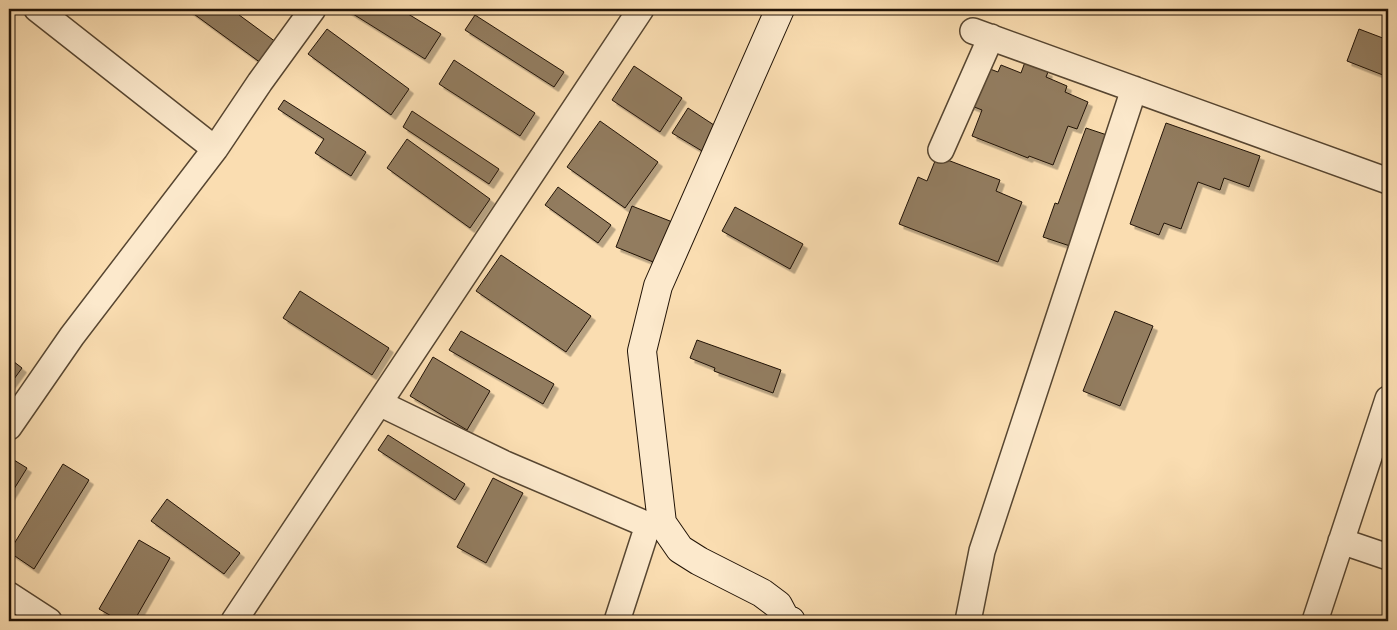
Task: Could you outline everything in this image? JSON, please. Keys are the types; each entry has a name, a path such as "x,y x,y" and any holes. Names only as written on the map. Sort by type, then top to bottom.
{"main road":[{"path":"780,9 658,286 642,351 655,524 680,549 699,561 762,592 778,605 787,621"}],"street":[{"path":"38,9 215,149"},
{"path":"9,427 72,336 215,149 260,82 314,9"},
{"path":"234,621 642,9"},
{"path":"941,150 982,34 1388,181"},
{"path":"968,621 982,551 1134,89"},
{"path":"1315,621 1388,399"},
{"path":"380,403 505,464 655,524 617,621"},
{"path":"1341,541 1388,557"},
{"path":"9,596 49,621"}],"building":[{"path":"187,9 231,9 280,45 265,66"},
{"path":"345,9 400,9 441,34 425,59"},
{"path":"475,15 564,72 554,87 465,30"},
{"path":"327,29 409,89 391,115 308,54"},
{"path":"1359,29 1388,40 1388,77 1347,61"},
{"path":"454,60 535,113 520,136 439,84"},
{"path":"1025,62 1048,72 1046,77 1067,86 1065,92 1088,102 1077,129 1068,126 1053,165 1029,156 1028,158 972,136 982,110 959,101 974,63 998,72 1001,65 1021,73"},
{"path":"634,66 682,98 660,132 612,100"},
{"path":"284,100 366,152 351,176 315,153 324,139 278,109"},
{"path":"688,108 717,127 702,151 672,133"},
{"path":"412,111 499,169 489,184 403,127"},
{"path":"600,121 658,162 625,208 567,167"},
{"path":"1166,123 1260,156 1249,187 1224,178 1220,190 1198,182 1181,229 1164,223 1159,235 1130,224"},
{"path":"1086,128 1113,137 1073,247 1043,237 1055,203 1058,204"},
{"path":"407,139 490,199 470,228 387,168"},
{"path":"937,156 1000,180 996,191 1022,202 998,262 899,224 918,177 927,181"},
{"path":"558,187 611,225 598,243 545,205"},
{"path":"632,206 680,225 663,266 616,247"},
{"path":"735,207 803,244 790,269 722,231"},
{"path":"501,255 591,316 566,352 476,291"},
{"path":"300,291 389,348 372,375 283,318"},
{"path":"1115,311 1153,326 1120,406 1083,391"},
{"path":"461,331 554,384 543,404 449,350"},
{"path":"697,340 781,370 773,393 714,371 715,368 690,358"},
{"path":"433,357 490,391 467,430 410,396"},
{"path":"9,358 22,368 9,386"},
{"path":"388,435 465,484 455,500 378,450"},
{"path":"9,457 27,468 9,497"},
{"path":"63,464 89,480 34,569 9,552"},
{"path":"493,478 523,493 486,563 457,547"},
{"path":"167,499 240,553 224,574 151,521"},
{"path":"139,540 170,558 134,621 120,621 99,609"}]}
